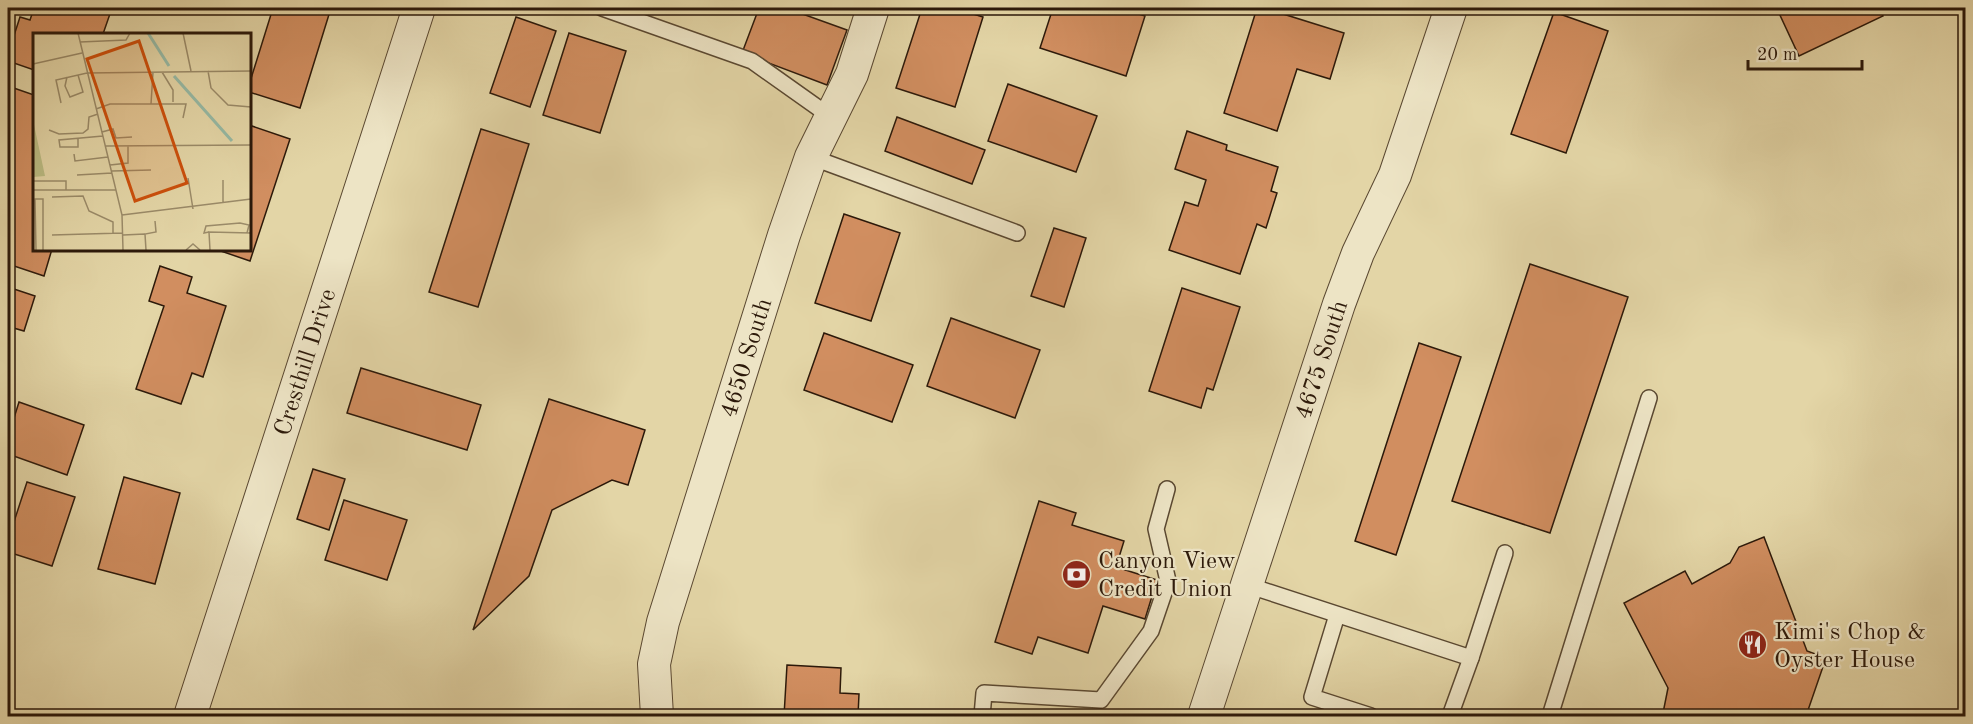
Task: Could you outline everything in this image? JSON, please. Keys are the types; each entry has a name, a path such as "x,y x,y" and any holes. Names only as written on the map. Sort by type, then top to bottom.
{"street":[{"name":"Cresthill Drive","path":"190,717 419,8"},
{"name":"4650 South","path":"657,717 654,664 663,622 784,235 812,157 852,74 873,8"},
{"name":"4675 South","path":"1204,717 1339,304 1358,253 1395,175 1451,8"}],"lane":[{"path":"602,8 752,61 831,117"},
{"path":"812,157 1017,233"},
{"path":"1550,717 1649,398"},
{"path":"982,717 984,693 1101,700 1151,631 1168,581 1156,529 1167,489"},
{"path":"1450,717 1505,553"},
{"path":"1247,585 1471,658"},
{"path":"1337,615 1312,697 1371,717"}],"building":[{"path":"34,8 112,8 103,33 33,33 33,70 8,61 8,54 20,17 30,20"},
{"path":"273,8 331,8 300,108 250,92 250,82"},
{"path":"759,8 786,8 847,30 827,85 742,53"},
{"path":"922,8 954,8 983,17 955,107 896,88"},
{"path":"1053,8 1120,8 1145,16 1126,76 1040,48"},
{"path":"1257,8 1264,8 1344,33 1330,79 1297,69 1277,131 1224,113"},
{"path":"1792,8 1879,8 1883,16 1799,56 1779,13"},
{"path":"1554,12 1608,31 1566,153 1511,134"},
{"path":"516,17 556,31 530,107 490,93"},
{"path":"569,33 626,51 600,133 543,115"},
{"path":"1008,84 1097,116 1076,172 988,141"},
{"path":"8,86 33,95 33,250 52,250 44,276 8,264"},
{"path":"897,117 985,150 972,184 885,151"},
{"path":"250,125 290,139 250,261 218,250 250,250"},
{"path":"481,129 529,144 478,307 429,292"},
{"path":"1187,131 1227,145 1226,150 1278,167 1271,191 1277,193 1266,228 1257,224 1240,274 1169,250 1185,202 1198,206 1206,180 1175,169"},
{"path":"844,214 900,233 871,321 815,303"},
{"path":"1054,228 1086,238 1064,307 1031,296"},
{"path":"1530,264 1628,297 1550,533 1452,501"},
{"path":"160,266 192,277 187,293 226,306 203,377 192,373 181,404 136,389 164,306 149,301"},
{"path":"8,287 35,296 24,331 10,327 8,334"},
{"path":"1182,288 1240,307 1213,390 1207,388 1201,408 1149,391"},
{"path":"951,318 1040,350 1015,418 927,386"},
{"path":"824,333 913,365 892,422 804,390"},
{"path":"1419,343 1461,357 1396,555 1355,541"},
{"path":"361,368 481,405 467,450 347,413"},
{"path":"549,399 645,430 628,485 612,480 552,510 529,576 473,630"},
{"path":"19,402 84,425 67,475 8,454 8,437"},
{"path":"313,469 345,479 329,530 297,519"},
{"path":"124,477 180,493 155,584 98,569"},
{"path":"27,482 75,497 52,566 8,552 8,540"},
{"path":"344,500 407,520 387,580 325,560"},
{"name":"Canyon View Credit Union","path":"1039,501 1076,513 1072,525 1124,541 1116,567 1157,580 1145,619 1103,606 1088,653 1038,637 1032,654 995,642"},
{"path":"1764,537 1807,651 1826,658 1806,716 1664,716 1668,688 1624,603 1685,571 1692,584 1730,563 1739,547"},
{"path":"787,665 841,668 840,693 859,694 858,716 784,716"}],"place":[{"name":"Canyon View Credit Union","path":"1077,574"},
{"name":"Kimi's Chop & Oyster House","path":"1753,645"}]}
